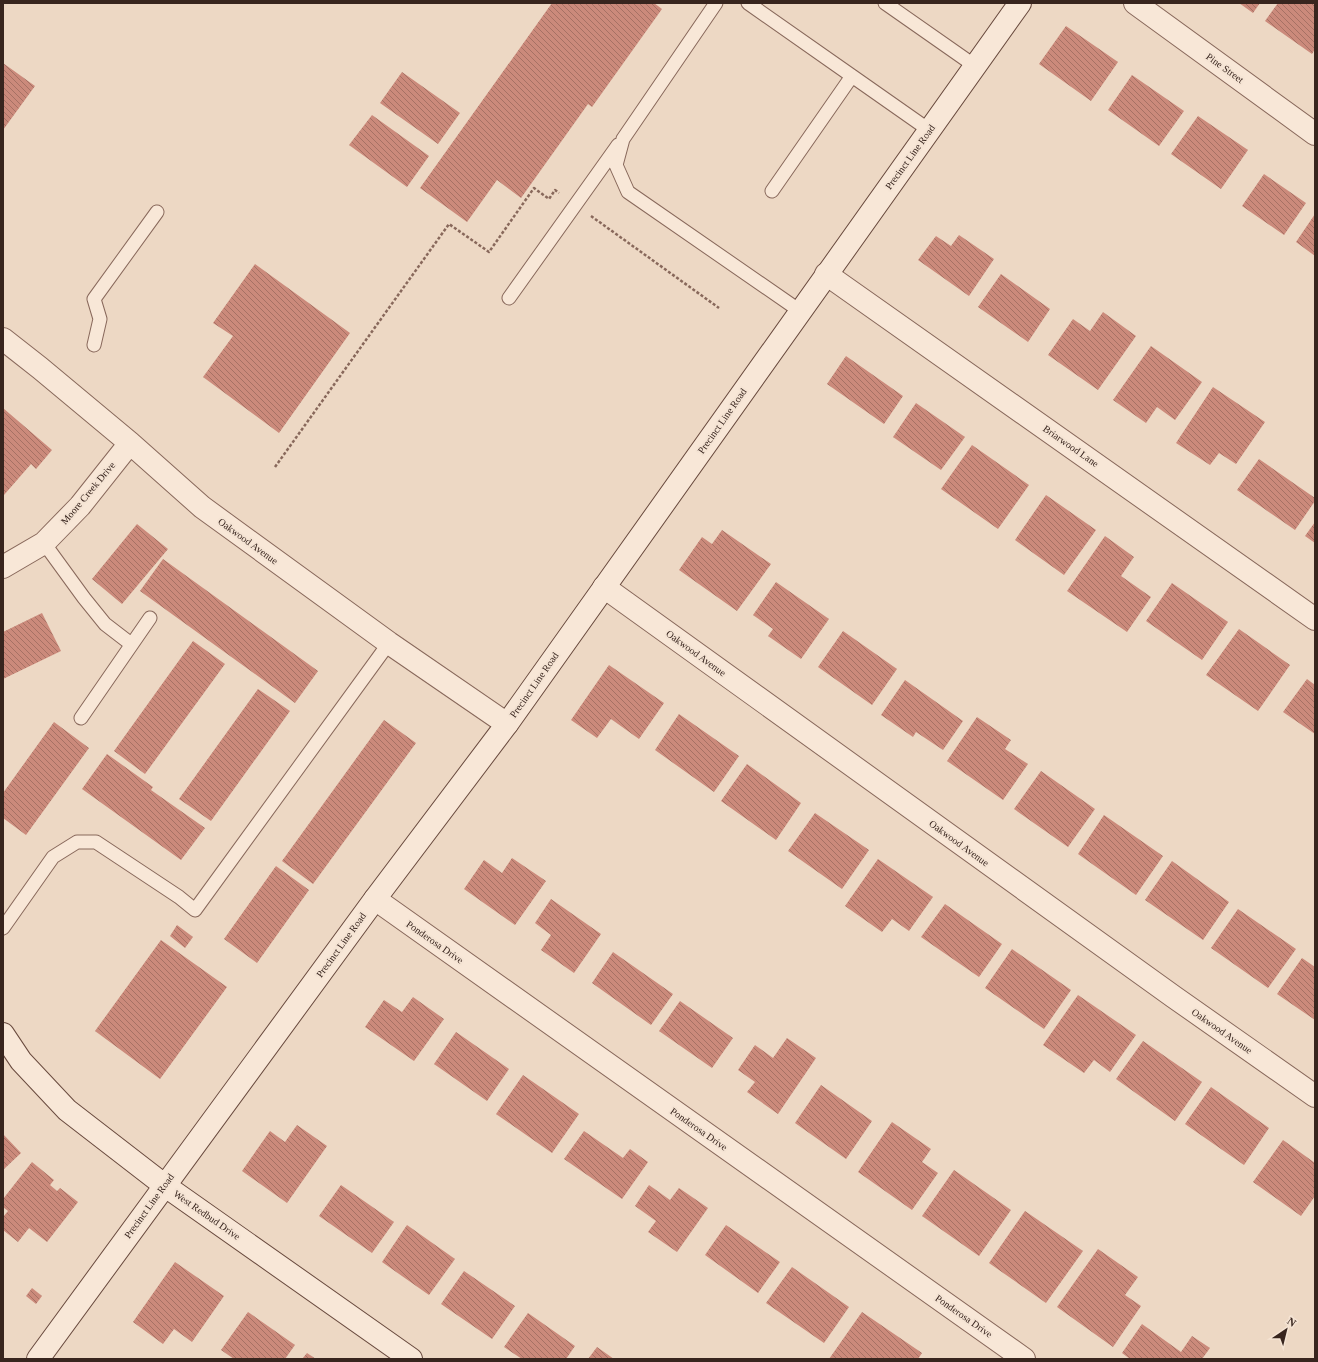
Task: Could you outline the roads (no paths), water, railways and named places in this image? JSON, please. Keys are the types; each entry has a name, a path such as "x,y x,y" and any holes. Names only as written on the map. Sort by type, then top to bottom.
{"street":[{"name":"Precinct Line Road","path":"38,1359 374,899 507,724 1020,3"},
{"name":"Pine Street","path":"1134,3 1315,134"},
{"name":"Briarwood Lane","path":"826,274 1315,619"},
{"name":"Oakwood Avenue","path":"3,340 40,368 130,442 202,507 389,643 507,724"},
{"name":"Moore Creek Drive","path":"3,567 44,543 80,506 130,442"},
{"name":"Oakwood Avenue","path":"604,587 1167,993 1315,1096"},
{"name":"Ponderosa Drive","path":"374,899 1024,1359"},
{"name":"West Redbud Drive","path":"3,1034 21,1061 67,1110 164,1185 411,1359"}],"lane":[{"path":"509,298 623,139 716,3"},
{"path":"748,3 929,130"},
{"path":"885,3 975,66"},
{"path":"772,191 852,76"},
{"path":"623,139 616,165 628,192 800,311"},
{"path":"94,346 100,319 94,299 157,212"},
{"path":"44,543 105,624 131,644"},
{"path":"81,718 150,618"},
{"path":"3,928 53,856 76,842 96,842 179,897 195,910 389,643"}]}
